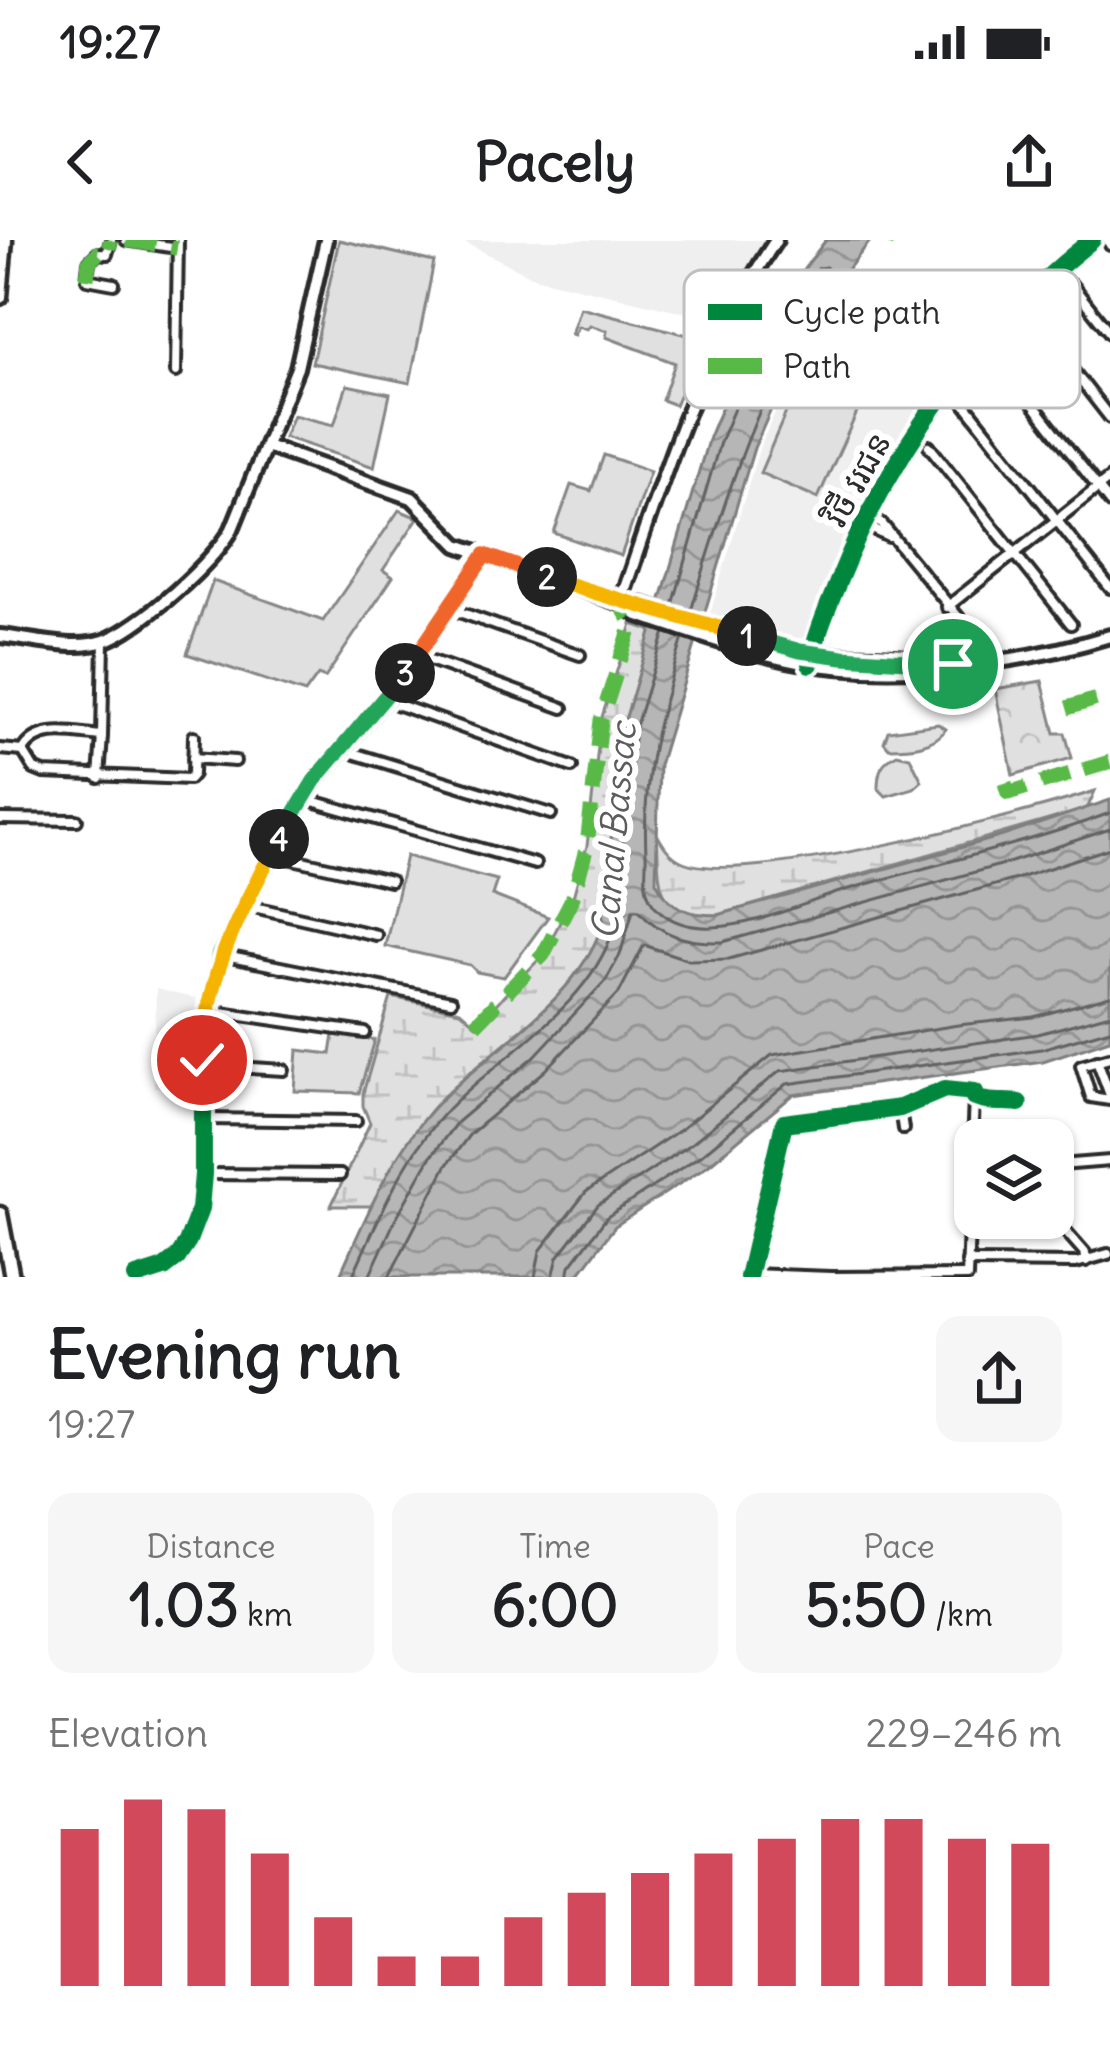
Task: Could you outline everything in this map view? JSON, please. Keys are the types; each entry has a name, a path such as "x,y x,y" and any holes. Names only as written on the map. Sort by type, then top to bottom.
{"main road":[{"path":"0,297 5,240"},
{"path":"0,636 81,644 104,641 132,625 218,554 298,368 326,240"},
{"path":"758,270 776,240"},
{"name":"វិថី វរជន","path":"1058,270 1092,240"},
{"path":"620,603 689,408"},
{"name":"វិថី វរជន","path":"811,658 866,521 900,458 935,408"},
{"path":"266,446 412,498 449,539 480,553 620,603 811,658 891,671 922,670 980,655 1060,650 1110,636"},
{"path":"0,1214 8,1276"}],"street":[{"path":"111,240 107,254 98,253 89,262 87,279 114,284"},
{"path":"126,240 177,244 176,372"},
{"path":"1080,295 1110,333"},
{"path":"1080,380 1110,418"},
{"path":"968,408 1110,588"},
{"path":"1036,408 1110,503"},
{"path":"928,446 1071,624"},
{"path":"947,608 1110,478"},
{"path":"866,521 882,524 970,632 980,655"},
{"path":"136,1277 164,1268 188,1244 200,1209 202,1065 207,1010 220,955 302,798 385,700 474,570 480,553"},
{"path":"448,608 580,655"},
{"path":"99,778 104,641"},
{"path":"416,656 563,708"},
{"path":"385,700 572,767"},
{"path":"22,751 28,741 48,733 103,736"},
{"path":"22,751 34,769 44,773 189,779 194,736"},
{"path":"0,749 22,751"},
{"path":"340,749 551,814"},
{"path":"194,758 235,761"},
{"path":"302,798 535,864"},
{"path":"0,819 76,820"},
{"path":"271,854 390,881"},
{"path":"245,905 376,934"},
{"path":"220,955 451,1001"},
{"path":"207,1010 365,1033"},
{"path":"1097,1060 1110,1098 1091,1097 1081,1065 1097,1060 1110,1057"},
{"path":"202,1065 284,1070"},
{"path":"968,1239 967,1276 749,1275 784,1123 900,1108 945,1089 975,1092 973,1119"},
{"path":"974,1097 1019,1103"},
{"path":"900,1108 903,1129"},
{"path":"203,1119 356,1121"},
{"path":"1074,1165 1110,1161"},
{"path":"203,1174 340,1175"},
{"path":"1073,1239 1086,1261"},
{"path":"967,1262 1086,1261 1108,1254"}],"shaded area":[{"path":"459,240 766,240 748,270 684,270 684,312 534,277"},
{"path":"777,408 922,408 862,510 808,636 794,640 710,614 759,449"},
{"path":"156,989 197,999 190,1087 154,1087"}],"green space":[{"path":"339,240 434,262 410,383 312,363"},
{"path":"580,307 684,334 684,384 675,405 662,400 675,363 606,337 607,331 590,325 587,329 578,326 571,334"},
{"path":"347,385 390,394 374,467 284,437 293,415 334,425"},
{"path":"788,408 859,408 818,498 760,473"},
{"path":"604,455 650,471 621,556 554,533 571,485 591,491"},
{"path":"399,510 418,518 383,570 393,577 325,678 318,675 305,693 187,654 213,581 323,621"},
{"path":"632,624 653,631 623,727 602,926 589,954 552,1001 437,1103 371,1206 331,1206 370,1123 363,1093 391,997 460,1011 476,1025 543,955 573,897 587,846 601,720"},
{"path":"1042,681 1055,733 1065,733 1072,758 1013,775 995,689"},
{"path":"938,724 946,729 928,743 889,748 884,742 888,731"},
{"path":"897,754 910,757 922,781 886,796 878,788 880,772"},
{"path":"1095,791 1087,809 718,915 681,910 664,894 660,882 657,834 681,861 712,867 760,865 884,845"},
{"path":"406,856 497,880 492,895 548,917 504,977 385,946"},
{"path":"334,1035 375,1040 359,1093 295,1091 298,1050 331,1054"}],"water":[{"path":"826,240 871,240 847,270 804,270"},
{"name":"Canal Bassac","path":"722,408 772,408 754,448 659,765 656,881 667,898 698,914 718,915 1003,836 1110,800 1110,1039 1043,1061 793,1095 708,1165 615,1226 577,1277 339,1277 408,1140 440,1101 553,1001 590,953 602,926 623,727 709,437"}],"marked path":[{"path":"87,279 89,262 98,253 107,254 111,240"},
{"path":"126,240 177,248"},
{"path":"475,1025 543,955 573,897 587,846 601,720 632,624 620,603"},
{"path":"1067,708 1110,695"},
{"path":"1005,783 1008,793 1110,762"}],"cycle path":[{"path":"1056,270 1092,240"},
{"path":"810,664 861,529 933,408"},
{"path":"136,1277 164,1268 177,1258 200,1209 203,1043 220,955 302,798 391,693 485,555"},
{"path":"748,1277 784,1123 900,1108 945,1089 975,1092 974,1097 984,1101 1019,1103"}],"route":[{"path":"202,1060 212,980 220,955 285,827 314,781 391,693 485,555 620,603 641,604 788,648 843,657 953,664"}]}
